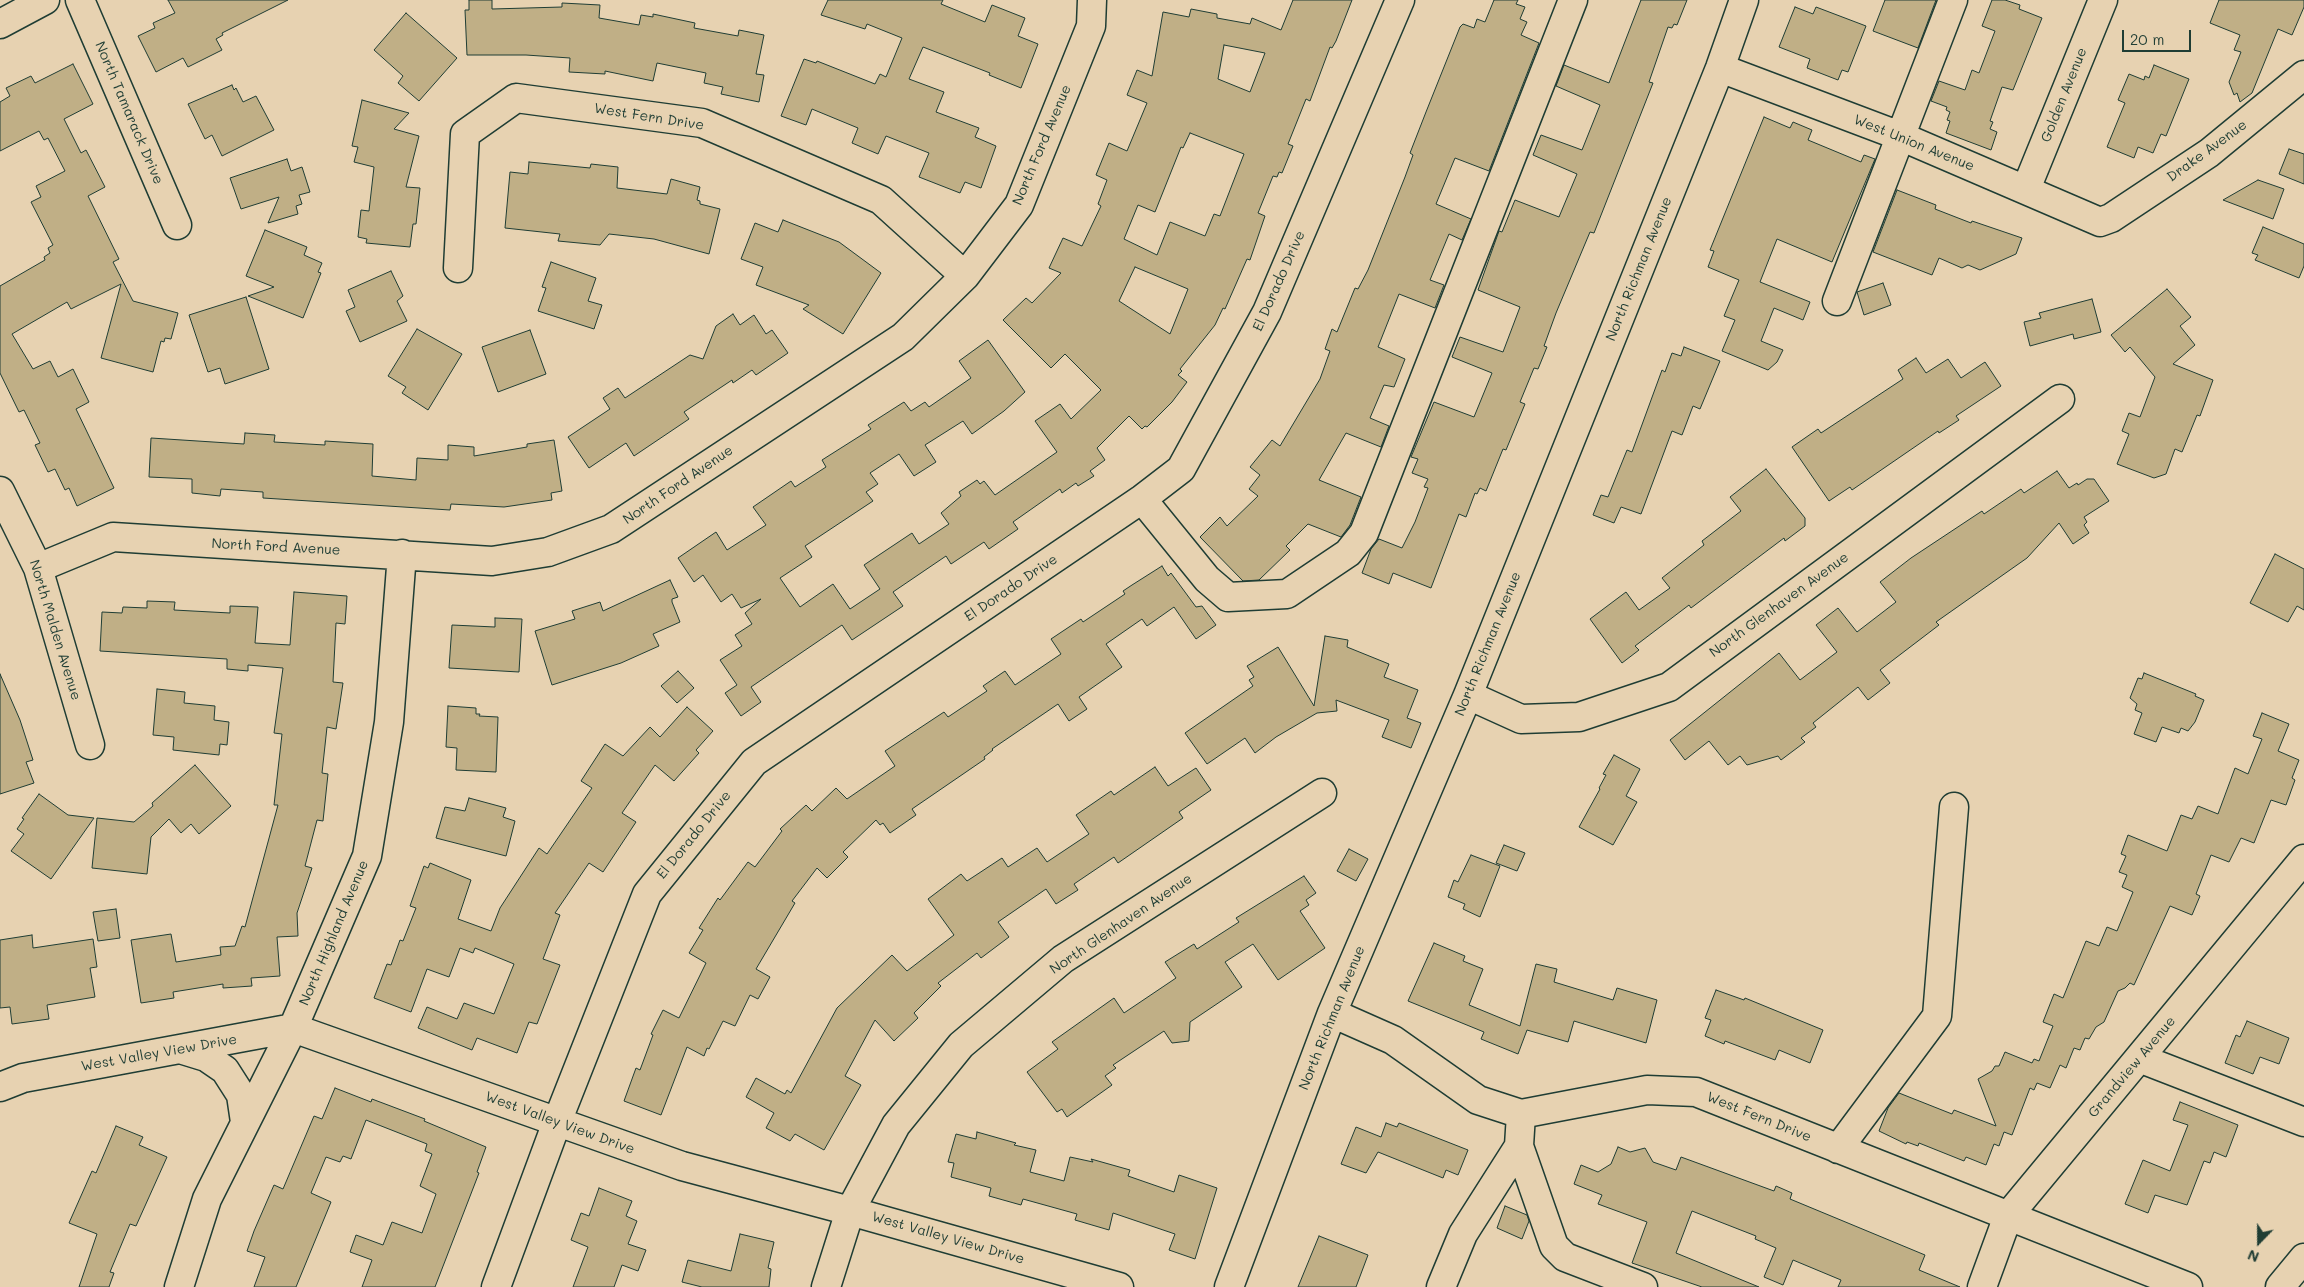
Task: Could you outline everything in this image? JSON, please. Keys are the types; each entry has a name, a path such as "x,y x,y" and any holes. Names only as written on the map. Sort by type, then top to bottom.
{"street":[{"path":"0,24 45,0"},
{"name":"North Tamarack Drive","path":"80,0 177,225"},
{"name":"North Ford Avenue","path":"38,568 113,537 492,561 548,552 611,529 903,337 965,276 1019,205 1091,26 1092,0"},
{"name":"El Dorado Drive","path":"496,1287 557,1122 647,894 754,762 1142,499 1181,469 1267,312 1400,0"},
{"path":"1142,499 1207,580 1228,597 1287,594 1348,553 1364,533 1573,0"},
{"name":"North Richman Avenue","path":"1229,1287 1332,1013 1468,695 1720,68 1744,0"},
{"path":"1838,301 1953,0"},
{"name":"Golden Avenue","path":"2026,190 2103,0"},
{"name":"West Union Avenue","path":"1720,68 1900,136 2096,220 2105,221"},
{"name":"Drake Avenue","path":"2105,221 2209,153 2304,75"},
{"name":"West Fern Drive","path":"458,268 465,134 516,98 702,123 881,200 965,276"},
{"name":"North Glenhaven Avenue","path":"1468,695 1521,719 1579,717 1669,686 2060,399"},
{"name":"North Malden Avenue","path":"0,490 38,568 90,746"},
{"name":"North Highland Avenue","path":"179,1287 207,1199 293,1028 367,856 389,722 402,554"},
{"name":"North Glenhaven Avenue","path":"826,1287 850,1211 896,1125 961,1045 1063,959 1322,793"},
{"path":"1838,1149 1937,1016 1954,807"},
{"name":"Grandview Avenue","path":"1982,1287 2008,1216 2304,859"},
{"name":"West Fern Drive","path":"1332,1013 1393,1040 1478,1100 1520,1114 1647,1090 1696,1092 2188,1287"},
{"name":"West Valley View Drive","path":"0,1087 23,1078 293,1028 682,1166 850,1211 1118,1287"},
{"path":"180,1049 206,1057 225,1070 241,1095 245,1122"},
{"path":"2139,1058 2304,1122"},
{"path":"1520,1114 1519,1146 1554,1246 1565,1256 1642,1287"},
{"path":"1441,1287 1463,1234 1519,1146"},
{"path":"2280,1287 2304,1258"}],"building":[{"path":"168,0 288,0 222,33 223,35 216,39 222,50 188,67 183,58 156,72 138,36 155,28 153,23 175,13"},
{"path":"469,0 492,0 492,9 562,7 562,3 600,5 599,18 639,25 641,15 653,17 653,14 695,23 694,28 738,36 739,30 764,35 756,74 764,75 759,102 721,94 723,87 704,83 706,73 657,63 653,81 605,71 605,74 569,72 570,58 526,55 467,55 465,10 469,10"},
{"path":"828,0 943,0 941,4 985,22 992,5 1025,18 1018,36 1038,44 1021,88 989,75 990,73 923,47 909,79 944,92 936,112 979,128 975,137 996,146 981,188 965,182 960,193 919,177 929,153 886,136 878,154 852,143 858,128 812,109 806,125 781,116 804,59 816,63 817,61 875,84 880,74 886,77 902,38 867,24 865,29 821,15"},
{"path":"1293,0 1352,0 1336,41 1332,48 1330,47 1310,101 1306,99 1288,144 1293,146 1282,173 1279,172 1277,177 1273,176 1258,213 1265,216 1250,260 1247,259 1225,309 1223,308 1215,325 1180,369 1182,371 1178,375 1187,382 1172,402 1147,427 1145,426 1142,429 1129,416 1097,448 1105,460 1090,471 1094,476 1078,486 1076,483 1062,493 1060,489 1013,522 1018,529 989,549 984,542 951,564 946,556 893,592 903,606 852,640 842,625 751,687 761,702 741,716 725,693 737,685 720,660 742,646 735,635 752,624 745,613 761,599 741,608 732,594 721,602 703,575 694,582 678,558 716,532 727,550 766,525 753,507 791,481 795,487 826,467 822,460 871,429 868,425 904,402 911,411 925,402 929,407 971,378 959,361 988,340 1025,392 1004,411 972,434 963,421 925,445 936,462 914,476 899,454 870,473 878,484 866,492 873,501 805,546 812,557 780,578 800,607 833,584 850,609 880,589 864,565 912,533 919,544 949,524 941,513 961,496 959,492 977,480 980,484 984,481 995,495 1057,452 1035,421 1060,404 1071,419 1101,390 1065,354 1051,368 1003,320 1026,298 1032,303 1061,273 1049,268 1063,238 1082,246 1101,206 1098,204 1107,180 1096,175 1109,143 1127,151 1147,103 1127,95 1137,70 1152,76 1163,12 1189,17 1191,9 1217,14 1217,18 1250,24 1252,18 1281,30","holes":["1224,45 1265,53 1250,92 1218,79","1190,133 1244,154 1220,216 1214,214 1205,236 1170,222 1157,255 1124,239 1138,205 1155,212 1181,147 1183,148","1135,267 1188,289 1170,334 1119,301"]},
{"path":"1494,0 1518,0 1516,4 1525,7 1520,19 1527,22 1521,35 1539,43 1489,171 1455,158 1436,204 1471,219 1462,240 1449,234 1430,280 1444,285 1435,308 1399,294 1378,347 1405,359 1394,387 1384,385 1370,418 1389,426 1381,447 1346,433 1319,480 1361,497 1350,525 1341,537 1308,524 1286,546 1290,550 1259,580 1243,581 1200,537 1220,517 1227,526 1258,496 1249,489 1260,475 1250,467 1272,440 1280,446 1320,379 1330,351 1325,349 1332,329 1337,332 1355,288 1358,289 1368,270 1413,155 1410,153 1460,27 1463,24 1474,28 1477,19 1485,22"},
{"path":"1641,0 1687,0 1677,25 1674,24 1672,28 1668,27 1649,82 1653,83 1594,233 1590,232 1556,313 1544,346 1547,347 1538,369 1534,368 1520,402 1525,404 1506,450 1503,449 1486,491 1480,488 1477,494 1475,493 1466,517 1459,514 1431,588 1393,573 1389,584 1362,573 1371,549 1379,539 1402,548 1415,522 1428,488 1424,487 1428,479 1412,473 1418,459 1411,457 1434,402 1474,417 1492,373 1452,357 1460,337 1503,352 1520,307 1478,290 1499,231 1502,232 1515,200 1559,217 1577,174 1533,155 1541,135 1582,150 1600,105 1556,86 1564,65 1609,83"},
{"path":"1885,0 1936,0 1918,48 1873,31"},
{"path":"1992,0 2005,0 2020,5 2019,9 2042,18 2013,90 2002,87 1990,121 1993,122 1990,129 1997,132 1991,150 1946,133 1950,121 1947,120 1950,112 1946,110 1947,107 1931,101 1939,81 1965,90 1972,70 1979,73 1995,31 1982,26"},
{"path":"2219,0 2304,0 2304,7 2292,35 2278,29 2252,93 2240,102 2237,93 2234,95 2229,82 2241,52 2234,50 2240,35 2210,23"},
{"path":"1795,7 1813,14 1816,7 1866,26 1848,72 1842,70 1838,80 1807,68 1810,59 1779,47"},
{"path":"406,13 457,58 419,101 398,83 403,76 374,50"},
{"path":"73,64 93,104 64,119 81,153 86,150 105,187 88,196 119,259 113,262 133,301 178,313 171,339 165,338 164,342 161,341 153,372 101,358 121,284 71,309 67,302 12,334 33,369 50,361 58,377 73,369 89,402 76,409 114,488 77,506 69,488 65,490 55,469 48,472 35,445 40,443 24,410 19,412 0,373 0,286 45,260 44,257 50,253 48,248 53,245 31,202 41,197 36,186 65,171 48,138 44,140 39,131 0,151 0,102 10,96 6,88 31,76 35,83"},
{"path":"2154,65 2189,79 2166,136 2161,134 2153,153 2138,147 2134,158 2107,147 2125,103 2118,100 2129,74 2144,80 2145,76 2149,78"},
{"path":"232,85 234,90 236,88 243,102 256,96 274,130 222,156 212,135 205,139 188,104"},
{"path":"362,100 409,113 394,129 419,136 406,187 420,188 416,224 413,224 410,247 366,243 367,239 358,237 361,210 369,211 374,167 354,162 358,147 352,146"},
{"path":"1764,117 1790,128 1793,122 1812,130 1808,140 1861,162 1864,155 1875,159 1832,262 1777,239 1760,282 1810,302 1803,320 1774,308 1761,341 1783,350 1777,362 1768,370 1722,351 1735,320 1724,316 1739,280 1708,267 1714,251 1710,250"},
{"path":"2289,149 2304,154 2304,184 2279,174"},
{"path":"287,159 291,171 302,167 310,192 299,195 302,204 296,206 298,214 268,223 279,197 241,209 230,178"},
{"path":"529,162 590,168 591,164 618,167 617,188 667,194 671,179 700,187 697,200 700,201 700,204 720,209 709,254 654,239 609,234 600,245 558,241 560,234 505,228 510,172 528,174"},
{"path":"2258,180 2284,189 2273,219 2223,200"},
{"path":"1897,190 1936,205 1935,209 1971,223 1972,221 2022,238 2016,254 1980,270 1968,265 1962,268 1939,258 1932,275 1873,252"},
{"path":"783,220 839,242 881,273 843,334 803,309 809,305 756,285 763,267 741,259 755,223 778,232"},
{"path":"2263,227 2304,244 2304,266 2299,278 2255,260 2258,255 2252,253"},
{"path":"265,230 307,247 304,255 322,263 318,272 321,273 303,318 248,296 274,287 246,276"},
{"path":"551,262 596,278 588,301 602,305 594,329 538,311 546,288 542,287"},
{"path":"391,271 403,296 397,301 407,321 360,342 346,311 355,307 348,290"},
{"path":"1883,283 1891,305 1864,315 1857,292"},
{"path":"2167,289 2191,317 2180,326 2195,345 2173,364 2213,380 2200,416 2197,415 2182,452 2175,449 2166,474 2154,478 2117,464 2129,434 2122,431 2129,413 2140,417 2155,377 2130,347 2125,352 2111,335"},
{"path":"246,297 269,369 225,384 220,368 208,372 189,315"},
{"path":"2092,299 2101,332 2074,339 2073,334 2030,346 2024,322 2041,318 2039,313"},
{"path":"733,314 740,325 754,315 766,334 772,330 788,353 756,375 752,370 733,383 732,380 684,412 689,419 634,456 626,443 589,468 568,437 610,409 603,398 618,388 625,398 690,355 703,359 716,326"},
{"path":"417,329 462,354 428,410 402,393 406,387 388,376"},
{"path":"530,330 546,374 498,392 482,347"},
{"path":"1684,347 1720,361 1700,409 1693,406 1682,435 1672,431 1641,514 1621,507 1614,523 1593,515 1601,495 1608,497 1627,450 1632,452 1662,370 1665,372 1672,353 1681,356"},
{"path":"1916,358 1926,373 1948,359 1961,378 1985,362 2001,386 1956,416 1959,420 1939,433 1938,431 1852,490 1850,487 1829,501 1792,447 1818,429 1821,433 1903,379 1898,370"},
{"path":"245,433 275,435 274,442 325,445 325,441 373,444 372,476 416,480 417,458 448,460 448,445 474,447 474,456 527,447 527,444 554,440 562,491 551,493 552,500 504,507 451,504 450,510 263,498 263,492 221,489 220,496 192,493 192,479 149,477 151,438 244,444"},
{"path":"1766,469 1805,518 1805,526 1785,541 1784,538 1691,608 1689,605 1635,646 1639,650 1622,663 1590,619 1626,592 1639,610 1670,588 1662,578 1704,545 1702,541 1741,511 1730,497"},
{"path":"2057,471 2069,488 2087,479 2094,479 2109,501 2084,517 2087,522 2084,525 2089,533 2073,544 2059,523 2027,558 1936,622 1939,625 1880,670 1890,683 1868,700 1858,687 1813,723 1816,727 1801,738 1805,742 1781,760 1778,756 1747,765 1740,756 1728,765 1709,741 1685,760 1670,740 1779,653 1800,680 1837,652 1816,625 1838,608 1857,632 1896,602 1880,582 1911,558 1982,511 1984,514 2021,489 2024,493"},
{"path":"2275,554 2304,569 2304,610 2297,606 2288,622 2250,603"},
{"path":"1162,566 1168,576 1171,573 1196,607 1202,606 1216,625 1196,639 1174,607 1147,626 1142,619 1106,644 1122,667 1079,697 1087,709 1069,721 1058,704 992,749 984,757 985,759 912,809 916,815 890,833 883,823 880,825 876,820 843,852 848,857 827,878 817,868 792,901 795,903 756,969 770,977 758,999 750,995 735,1026 723,1021 704,1056 687,1047 661,1115 624,1101 636,1068 640,1070 653,1035 651,1034 663,1010 679,1018 706,963 689,953 703,930 699,928 718,898 720,900 748,862 755,867 782,831 780,829 806,805 812,811 836,788 847,799 895,766 885,751 944,712 948,717 987,691 983,686 1005,671 1015,685 1061,654 1051,639 1081,619 1083,622 1125,594 1123,591"},
{"path":"670,580 678,597 672,599 672,602 680,622 653,634 659,646 621,663 552,685 535,631 575,619 572,611 600,602 603,611"},
{"path":"294,592 347,596 345,624 336,623 333,682 343,683 336,729 327,727 322,773 328,774 323,821 317,820 305,866 312,868 297,913 298,936 277,937 280,976 251,978 252,986 223,988 223,984 173,992 174,998 141,1003 131,940 171,934 176,962 221,955 220,947 235,946 242,926 245,927 278,805 274,805 282,734 274,733 283,668 248,665 248,671 227,669 227,659 100,651 102,612 122,613 123,607 147,608 147,601 175,602 174,610 230,613 230,606 258,607 255,643 290,645"},
{"path":"495,618 522,619 519,672 449,668 452,625 495,627"},
{"path":"1325,636 1348,640 1347,647 1389,664 1384,677 1418,690 1407,718 1421,723 1411,748 1382,737 1389,720 1336,700 1337,711 1317,713 1276,737 1255,753 1245,738 1207,764 1185,733 1253,686 1249,680 1254,677 1247,666 1278,647 1314,706"},
{"path":"678,671 694,688 677,703 661,686"},
{"path":"2144,673 2196,694 2195,696 2204,700 2195,722 2188,731 2181,728 2179,733 2162,727 2156,742 2134,734 2142,713 2135,710 2137,704 2130,698 2138,678 2142,679"},
{"path":"0,674 20,720 33,760 26,762 34,783 0,794"},
{"path":"157,689 185,692 184,703 215,706 214,720 229,722 227,745 220,744 219,755 173,750 174,737 153,735"},
{"path":"448,706 476,708 476,714 480,714 479,716 498,717 496,772 456,770 457,748 446,747"},
{"path":"687,707 713,731 696,750 699,753 674,781 655,765 622,813 636,822 603,872 589,863 555,913 560,915 543,959 560,965 537,1024 529,1022 517,1053 477,1038 472,1050 418,1028 427,1007 457,1019 464,1003 494,1014 514,964 475,948 473,953 460,948 449,977 427,969 411,1012 374,998 387,964 391,965 400,940 403,941 416,908 410,906 424,866 428,868 430,863 471,880 458,919 491,931 500,908 539,848 547,854 592,788 581,781 605,744 623,756 650,727 660,737"},
{"path":"2262,713 2289,724 2278,751 2299,760 2292,778 2295,780 2286,805 2271,800 2254,843 2241,838 2229,862 2211,855 2196,894 2200,896 2192,915 2170,906 2134,985 2130,983 2118,991 2104,1022 2096,1027 2089,1039 2085,1038 2080,1050 2074,1048 2066,1068 2060,1065 2050,1088 2037,1083 2034,1090 2030,1088 2012,1135 2004,1132 1999,1146 1994,1144 1986,1165 1966,1157 1964,1161 1919,1143 1918,1146 1907,1142 1906,1144 1879,1131 1888,1108 1899,1093 1952,1114 1954,1110 1996,1126 1978,1079 1992,1071 1995,1066 1999,1066 2005,1052 2032,1063 2034,1059 2039,1061 2053,1026 2043,1022 2054,994 2063,998 2086,941 2099,946 2107,927 2117,931 2133,892 2122,887 2127,875 2119,872 2126,856 2121,854 2128,835 2167,851 2181,815 2192,819 2198,806 2218,814 2235,768 2248,774 2262,739 2253,736"},
{"path":"1614,755 1640,769 1626,796 1637,802 1613,845 1579,827 1600,789 1606,775 1603,774"},
{"path":"195,765 231,806 199,834 191,824 181,833 169,819 151,837 147,874 92,868 97,818 134,822 153,806 152,803"},
{"path":"1155,767 1168,786 1196,768 1211,790 1179,812 1183,818 1118,863 1114,857 1074,884 1078,890 1056,904 1046,889 998,922 1009,937 981,958 977,953 938,983 941,986 914,1013 918,1018 894,1041 875,1020 845,1076 861,1085 824,1150 795,1134 790,1141 766,1128 774,1113 746,1097 756,1078 785,1094 787,1090 791,1093 837,1008 892,955 907,971 954,935 928,899 961,874 967,881 1002,858 1008,867 1037,848 1047,862 1089,834 1076,815 1111,791 1114,795"},
{"path":"39,794 68,815 94,818 51,879 11,851 24,834 17,829 24,819 22,818"},
{"path":"469,798 506,808 503,817 515,821 506,856 436,838 445,807 465,811"},
{"path":"1504,845 1525,853 1517,871 1496,863"},
{"path":"1349,849 1368,859 1356,881 1337,871"},
{"path":"1471,855 1500,866 1480,917 1463,909 1465,904 1448,897 1454,880 1458,882"},
{"path":"1304,876 1316,893 1306,900 1309,905 1300,911 1325,948 1278,980 1253,944 1225,962 1242,987 1190,1022 1189,1041 1172,1043 1164,1031 1113,1065 1116,1068 1105,1076 1112,1085 1067,1117 1062,1109 1057,1112 1027,1072 1058,1049 1052,1042 1114,998 1124,1013 1176,978 1165,962 1194,944 1197,949 1239,922 1236,918"},
{"path":"116,909 120,938 98,941 93,912"},
{"path":"32,935 33,948 93,939 97,967 90,968 95,997 47,1005 49,1019 12,1024 10,1007 0,1008 0,940"},
{"path":"1434,943 1465,956 1463,961 1483,969 1469,1005 1520,1026 1536,964 1557,969 1554,982 1613,1000 1617,988 1657,1000 1646,1043 1574,1021 1568,1042 1527,1030 1518,1054 1481,1039 1484,1032 1408,1001"},
{"path":"1716,990 1744,1000 1745,998 1823,1030 1810,1063 1779,1050 1775,1060 1725,1041 1724,1044 1705,1036 1711,1020 1705,1018"},
{"path":"2247,1021 2289,1038 2279,1064 2260,1057 2253,1074 2225,1063 2236,1035 2240,1037"},
{"path":"335,1088 371,1102 372,1099 425,1119 424,1121 486,1147 477,1172 479,1173 435,1287 362,1287 372,1260 350,1252 356,1235 383,1245 392,1222 422,1233 436,1194 420,1186 432,1154 425,1151 427,1144 366,1120 351,1159 343,1156 340,1162 326,1157 311,1193 331,1202 296,1287 254,1287 265,1257 247,1251 254,1231 274,1185 283,1189 314,1116 322,1119"},
{"path":"2180,1102 2238,1125 2226,1157 2214,1152 2210,1163 2204,1161 2187,1205 2155,1195 2148,1213 2125,1204 2143,1160 2170,1171 2188,1125 2173,1120"},
{"path":"1386,1123 1397,1127 1399,1123 1468,1150 1458,1175 1446,1170 1443,1178 1378,1152 1366,1173 1341,1164 1356,1127 1381,1137"},
{"path":"116,1126 143,1137 139,1145 167,1157 136,1226 130,1224 110,1272 114,1273 109,1287 79,1287 97,1234 69,1223 92,1171 96,1173"},
{"path":"977,1132 1016,1143 1014,1145 1036,1150 1030,1172 1064,1181 1070,1157 1093,1162 1091,1159 1130,1170 1128,1176 1174,1192 1179,1175 1217,1188 1195,1259 1169,1250 1175,1234 1113,1213 1109,1230 1075,1220 1077,1214 1023,1199 1021,1205 989,1196 991,1188 951,1177 954,1163 948,1162 956,1134 976,1139"},
{"path":"1618,1147 1630,1152 1645,1148 1653,1162 1676,1170 1681,1157 1774,1191 1776,1186 1792,1193 1790,1199 1925,1255 1919,1270 1960,1287 1838,1287 1841,1280 1793,1260 1783,1285 1764,1277 1776,1248 1755,1239 1756,1236 1692,1211 1676,1253 1759,1287 1702,1287 1632,1263 1647,1222 1598,1204 1602,1195 1574,1184 1581,1165 1598,1172 1611,1164"},
{"path":"599,1188 632,1201 626,1216 637,1221 628,1244 646,1250 638,1271 622,1265 614,1287 573,1287 588,1247 571,1240 581,1213 589,1216"},
{"path":"1505,1206 1527,1215 1529,1221 1522,1239 1497,1228"},
{"path":"740,1234 774,1242 768,1268 771,1269 769,1287 702,1287 682,1282 688,1260 731,1271"},
{"path":"1319,1236 1368,1255 1356,1287 1298,1287"}]}
